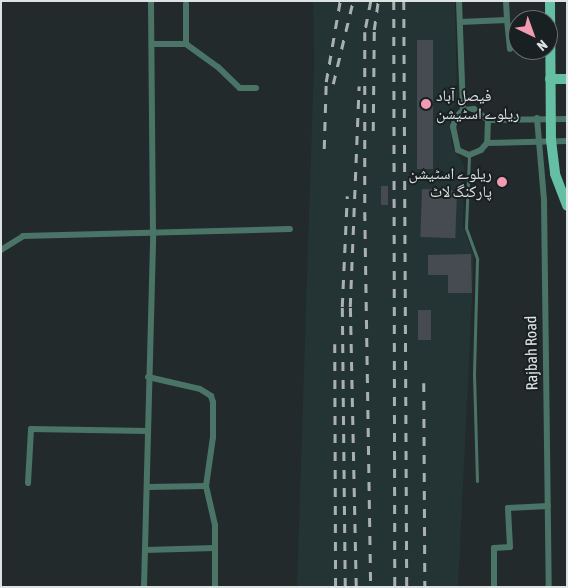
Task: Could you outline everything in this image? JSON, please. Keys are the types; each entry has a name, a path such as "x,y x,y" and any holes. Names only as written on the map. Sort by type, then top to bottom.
{"main road":[{"path":"550,1 550,140 555,174 567,206"},
{"path":"550,79 567,79"}],"street":[{"path":"144,587 153,233 151,1"},
{"path":"459,1 463,110 453,122 453,137 458,150 469,155 481,150 487,143 488,120 482,112 463,110"},
{"path":"506,1 508,30"},
{"path":"186,4 186,44"},
{"path":"460,22 507,20"},
{"path":"152,44 186,44 218,67 240,88 256,88"},
{"name":"Rajbah Road","path":"537,118 544,200 549,587"},
{"path":"488,120 567,119"},
{"path":"487,143 567,141"},
{"path":"1,250 10,246 14,240 24,236 290,229"},
{"path":"148,377 200,389 211,396 213,437 206,486 214,508 215,587"},
{"path":"28,483 31,429 148,431"},
{"path":"147,487 206,486"},
{"path":"494,587 494,548 510,547 508,508 548,506"},
{"path":"146,550 215,548"}],"lane":[{"path":"469,155 466,228 477,259 474,374 477,481"}],"shaded area":[{"path":"313,1 455,1 457,102 449,116 452,146 464,165 463,227 474,256 458,587 297,587 314,62"}],"building":[{"name":"فیصل آباد ریلوے اسٹیشن","path":"417,40 433,40 433,169 417,169"},
{"path":"381,186 388,186 388,205 381,205"},
{"path":"422,189 457,190 455,238 420,237"},
{"path":"471,254 472,293 448,293 448,275 428,275 428,255"},
{"path":"418,310 431,310 431,340 418,340"}],"railway":[{"path":"324,149 326,82 340,1"},
{"path":"333,84 353,1"},
{"path":"371,1 365,32 365,212 371,587"},
{"path":"373,131 374,30 378,1"},
{"path":"394,1 395,587"},
{"path":"404,1 407,587"},
{"path":"356,587 350,307 359,86"},
{"path":"345,587 342,307 347,196"},
{"path":"335,344 336,587"},
{"path":"424,383 425,587"}],"place":[{"name":"فیصل آباد ریلوے اسٹیشن","path":"426,104"},
{"name":"ریلوے اسٹیشن پارکنگ لاٹ","path":"502,182"}]}
